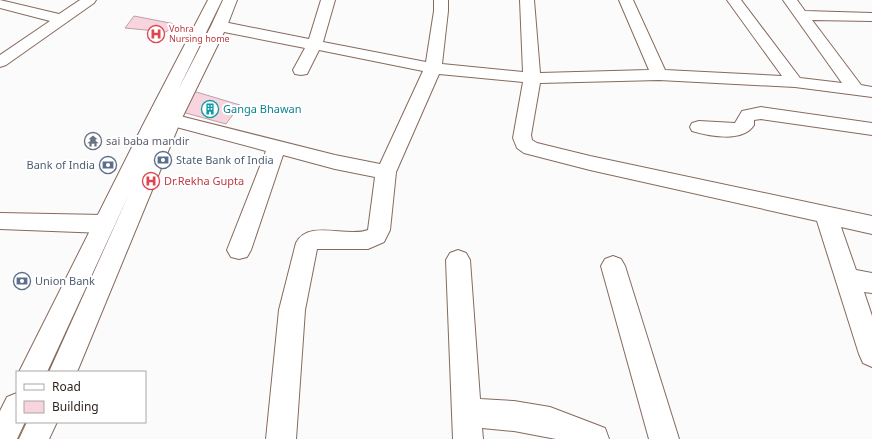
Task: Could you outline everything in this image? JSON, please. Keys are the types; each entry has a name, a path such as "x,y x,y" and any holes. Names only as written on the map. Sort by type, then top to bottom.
{"street":[{"path":"0,62 89,0"},
{"path":"33,371 153,123 215,0"},
{"path":"63,371 172,120 219,26 230,0"},
{"path":"301,70 315,44 328,0"},
{"path":"280,439 292,310 307,243 312,240 368,240 376,236 379,230 386,172 433,68 441,11 441,0"},
{"path":"527,0 532,78 522,135 524,145 590,163 872,224"},
{"path":"626,0 659,76"},
{"path":"734,0 795,82"},
{"path":"790,0 855,89"},
{"path":"1,5 61,19"},
{"path":"800,15 872,16"},
{"path":"219,26 433,68 532,78 659,76 795,82 872,92"},
{"path":"699,127 733,130 740,129 745,125 745,119 748,115 761,113 872,129"},
{"path":"172,120 335,162 386,172"},
{"path":"239,250 277,146"},
{"path":"826,215 872,354"},
{"path":"0,221 104,224"},
{"path":"458,260 467,426 514,416 550,422 594,439"},
{"path":"614,266 664,439"},
{"path":"847,278 872,283"},
{"path":"2,439 16,409"},
{"path":"34,439 42,423"}],"building":[{"path":"134,16 175,24 166,32 125,28"},
{"name":"Ganga Bhawan","path":"193,91 240,105 226,124 182,112"}],"place":[{"name":"Vohra Nursing home","path":"156,34"},
{"name":"Ganga Bhawan","path":"210,109"},
{"name":"sai baba mandir","path":"93,141"},
{"name":"State Bank of India","path":"163,160"},
{"name":"Bank of India","path":"108,165"},
{"name":"Dr.Rekha Gupta","path":"151,181"},
{"name":"Union Bank","path":"22,281"}]}
